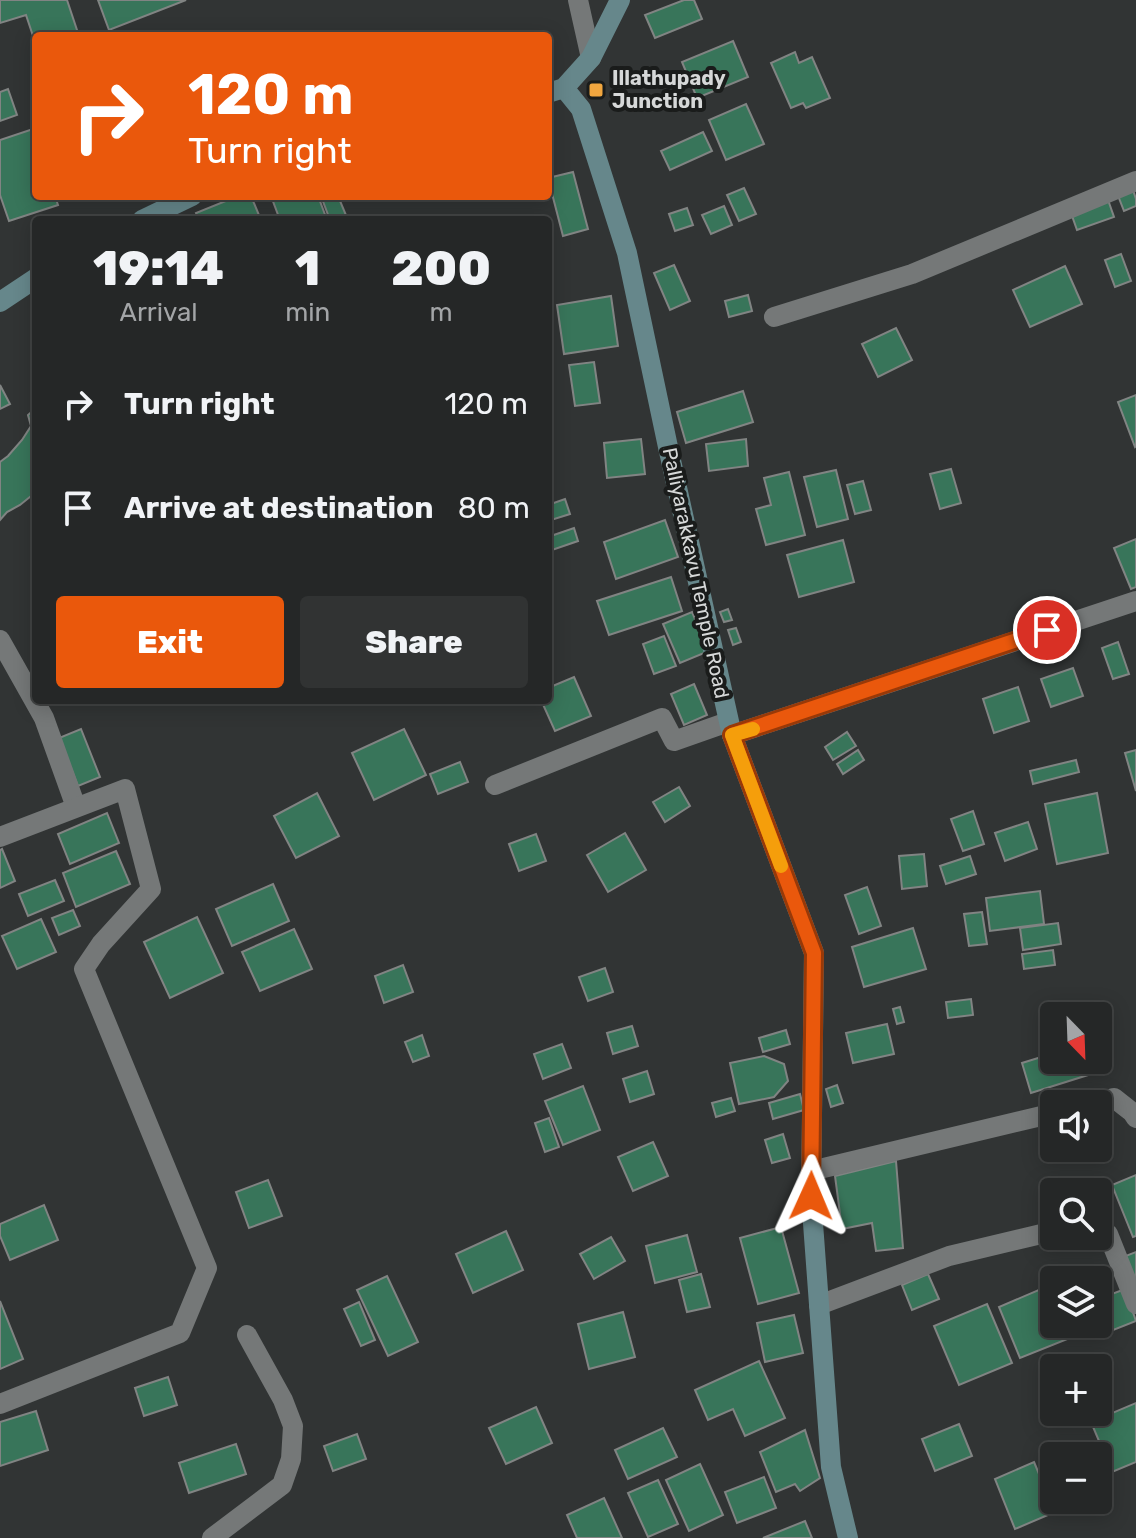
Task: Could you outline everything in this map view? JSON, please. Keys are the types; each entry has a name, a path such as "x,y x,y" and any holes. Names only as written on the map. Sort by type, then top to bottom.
{"street":[{"path":"578,0 591,58"},
{"path":"556,90 591,58 620,0"},
{"name":"Palliyarakkavu Temple Road","path":"556,90 581,109 627,253 730,728 814,953 811,1196 831,1467 848,1538"},
{"path":"774,317 912,274 1136,181"},
{"path":"150,216 184,200"},
{"path":"0,302 32,281"},
{"path":"495,785 662,718 674,741 730,728 1136,601"},
{"path":"0,640 32,697"},
{"path":"36,704 76,807"},
{"path":"0,837 125,789 151,889 101,944 84,969 207,1268 180,1333 0,1404"},
{"path":"1112,1098 1136,1118"},
{"path":"811,1171 1040,1116"},
{"path":"819,1305 949,1256 1040,1234"},
{"path":"1112,1244 1136,1304"},
{"path":"212,1538 282,1485 291,1459 293,1426 283,1400 247,1335"}],"building":[{"path":"0,0 67,0 78,32 32,33 26,15 0,23"},
{"path":"98,0 186,0 109,30"},
{"path":"684,0 694,0 702,19 655,38 645,15"},
{"path":"733,41 748,77 697,98 682,62"},
{"path":"795,52 799,63 812,57 830,98 806,108 803,103 791,108 771,63"},
{"path":"8,89 17,115 0,121 0,92"},
{"path":"746,104 764,144 726,160 709,120"},
{"path":"32,129 32,200 56,200 58,205 9,221 0,195 0,140"},
{"path":"703,132 712,151 670,170 661,151"},
{"path":"573,172 588,229 563,236 552,193 552,177"},
{"path":"1132,187 1136,206 1124,211 1117,193"},
{"path":"744,188 756,214 739,221 727,195"},
{"path":"1107,197 1114,217 1077,230 1070,210"},
{"path":"228,200 253,200 259,216 197,216 196,213"},
{"path":"272,200 320,200 326,216 278,216"},
{"path":"322,200 340,200 346,216 328,216"},
{"path":"724,206 732,225 711,234 702,215"},
{"path":"687,208 693,225 675,231 669,214"},
{"path":"1121,254 1131,281 1115,287 1105,260"},
{"path":"674,265 690,301 670,310 654,273"},
{"path":"1065,266 1082,304 1030,327 1013,290"},
{"path":"748,295 752,311 729,317 725,301"},
{"path":"611,296 618,346 564,354 557,305"},
{"path":"896,328 912,360 878,377 862,344"},
{"path":"594,362 600,403 575,406 569,365"},
{"path":"0,385 10,404 0,409"},
{"path":"743,391 753,422 686,443 677,412"},
{"path":"1136,395 1136,446 1135,447 1118,402"},
{"path":"32,412 32,495 0,520 0,462 31,426 28,415"},
{"path":"641,439 645,474 607,478 604,443"},
{"path":"746,439 748,466 709,471 706,444"},
{"path":"951,469 961,503 940,509 930,474"},
{"path":"836,470 848,519 817,527 804,477"},
{"path":"789,472 805,535 766,545 756,509 771,505 764,478"},
{"path":"863,481 871,510 855,514 847,485"},
{"path":"565,499 570,514 552,520 552,504"},
{"path":"665,520 678,557 616,579 604,542"},
{"path":"574,528 578,541 552,550 552,536"},
{"path":"1136,539 1136,587 1131,589 1114,548"},
{"path":"843,540 854,582 799,597 787,555"},
{"path":"671,577 682,611 609,635 597,601"},
{"path":"728,609 732,620 724,622 720,612"},
{"path":"692,612 709,651 680,663 663,624"},
{"path":"736,628 741,642 733,645 728,630"},
{"path":"664,636 676,666 654,674 643,644"},
{"path":"1118,642 1129,674 1113,679 1102,648"},
{"path":"1073,668 1083,696 1051,707 1041,679"},
{"path":"574,677 591,716 555,731 543,704 552,704 552,686"},
{"path":"694,684 707,715 684,725 671,694"},
{"path":"1018,687 1029,721 994,733 983,699"},
{"path":"81,729 100,777 78,786 59,738"},
{"path":"404,729 426,775 374,800 352,753"},
{"path":"847,732 856,746 833,760 825,747"},
{"path":"858,750 864,760 843,774 837,764"},
{"path":"1136,750 1136,791 1125,753"},
{"path":"1076,760 1079,772 1033,784 1030,771"},
{"path":"460,762 468,782 438,794 430,774"},
{"path":"679,787 690,806 665,822 653,802"},
{"path":"317,793 339,836 296,858 274,816"},
{"path":"1097,793 1108,853 1057,864 1045,804"},
{"path":"973,811 984,844 963,851 951,819"},
{"path":"107,813 119,843 70,864 58,834"},
{"path":"1028,822 1037,849 1005,861 995,833"},
{"path":"625,833 646,870 608,892 587,855"},
{"path":"536,834 546,861 519,871 509,844"},
{"path":"0,850 15,881 0,888"},
{"path":"116,851 130,884 76,907 63,873"},
{"path":"924,854 927,886 902,889 899,856"},
{"path":"970,856 976,874 946,884 940,866"},
{"path":"55,880 64,901 28,916 19,894"},
{"path":"273,884 289,921 232,946 216,909"},
{"path":"867,887 881,926 859,934 845,895"},
{"path":"1040,891 1044,924 990,931 986,898"},
{"path":"73,910 80,926 59,935 52,918"},
{"path":"982,912 987,944 969,946 964,914"},
{"path":"197,917 223,973 170,998 144,942"},
{"path":"41,919 56,952 17,969 2,936"},
{"path":"1058,923 1061,944 1023,950 1020,928"},
{"path":"913,928 926,969 864,987 852,947"},
{"path":"294,929 312,969 260,991 242,952"},
{"path":"1053,950 1055,965 1024,969 1022,954"},
{"path":"403,965 413,992 384,1003 375,976"},
{"path":"605,968 613,992 588,1001 579,977"},
{"path":"971,999 973,1015 948,1018 946,1002"},
{"path":"900,1007 904,1022 897,1024 893,1009"},
{"path":"887,1024 894,1054 853,1063 846,1033"},
{"path":"632,1026 638,1046 613,1054 607,1033"},
{"path":"786,1030 790,1044 763,1052 759,1038"},
{"path":"422,1035 429,1056 413,1062 405,1042"},
{"path":"562,1044 571,1068 543,1079 534,1054"},
{"path":"764,1056 784,1064 788,1081 774,1097 739,1104 730,1063"},
{"path":"1040,1057 1040,1074 1088,1075 1031,1093 1022,1063"},
{"path":"647,1071 654,1094 630,1102 623,1079"},
{"path":"837,1085 843,1103 831,1107 826,1089"},
{"path":"583,1086 600,1130 563,1145 545,1101"},
{"path":"800,1094 804,1110 773,1119 769,1103"},
{"path":"731,1098 735,1111 716,1117 712,1103"},
{"path":"549,1118 559,1147 545,1152 535,1123"},
{"path":"783,1134 790,1158 772,1163 765,1140"},
{"path":"653,1142 668,1176 633,1191 618,1157"},
{"path":"896,1161 903,1248 876,1251 872,1223 842,1229 835,1176"},
{"path":"1136,1175 1136,1236 1133,1237 1112,1185"},
{"path":"268,1180 282,1216 249,1228 236,1192"},
{"path":"44,1205 58,1240 10,1260 0,1236 0,1224"},
{"path":"781,1227 799,1293 758,1304 740,1238"},
{"path":"506,1231 523,1270 473,1293 456,1254"},
{"path":"687,1235 697,1272 655,1283 646,1246"},
{"path":"611,1237 625,1261 594,1279 580,1254"},
{"path":"1136,1252 1136,1291 1123,1257"},
{"path":"701,1274 710,1307 687,1312 679,1280"},
{"path":"928,1274 939,1299 912,1310 902,1285"},
{"path":"387,1276 418,1342 388,1356 357,1290"},
{"path":"1040,1289 1040,1338 1070,1338 1020,1358 999,1307"},
{"path":"1125,1289 1136,1321 1112,1330 1112,1294"},
{"path":"0,1301 23,1359 0,1369"},
{"path":"359,1302 375,1340 361,1346 344,1309"},
{"path":"987,1304 1012,1363 959,1385 934,1326"},
{"path":"623,1312 635,1357 589,1369 578,1324"},
{"path":"794,1315 803,1353 765,1362 757,1323"},
{"path":"759,1361 785,1418 745,1436 733,1409 708,1420 695,1390"},
{"path":"168,1377 177,1405 144,1416 135,1388"},
{"path":"1136,1403 1136,1462 1112,1472 1112,1442 1099,1442 1093,1426 1112,1426 1112,1413"},
{"path":"536,1407 552,1443 506,1464 489,1428"},
{"path":"36,1411 48,1450 0,1466 0,1422"},
{"path":"959,1424 972,1456 935,1471 922,1439"},
{"path":"663,1428 677,1457 628,1479 615,1450"},
{"path":"805,1430 820,1478 800,1491 795,1484 776,1492 760,1452"},
{"path":"357,1434 366,1459 333,1471 324,1446"},
{"path":"236,1444 246,1474 189,1493 179,1463"},
{"path":"1034,1462 1040,1476 1040,1514 1050,1514 1015,1529 995,1479"},
{"path":"700,1464 723,1515 689,1531 666,1480"},
{"path":"764,1477 776,1508 737,1523 725,1492"},
{"path":"658,1480 678,1524 648,1537 628,1493"},
{"path":"604,1498 622,1538 577,1538 567,1515"},
{"path":"805,1521 812,1538 763,1538"}],"slow traffic":[{"path":"753,729 732,735 781,866"}],"place":[{"name":"Illathupady Junction","path":"596,90"}],"route":[{"path":"811,1196 814,953 732,735 1047,630"}]}
